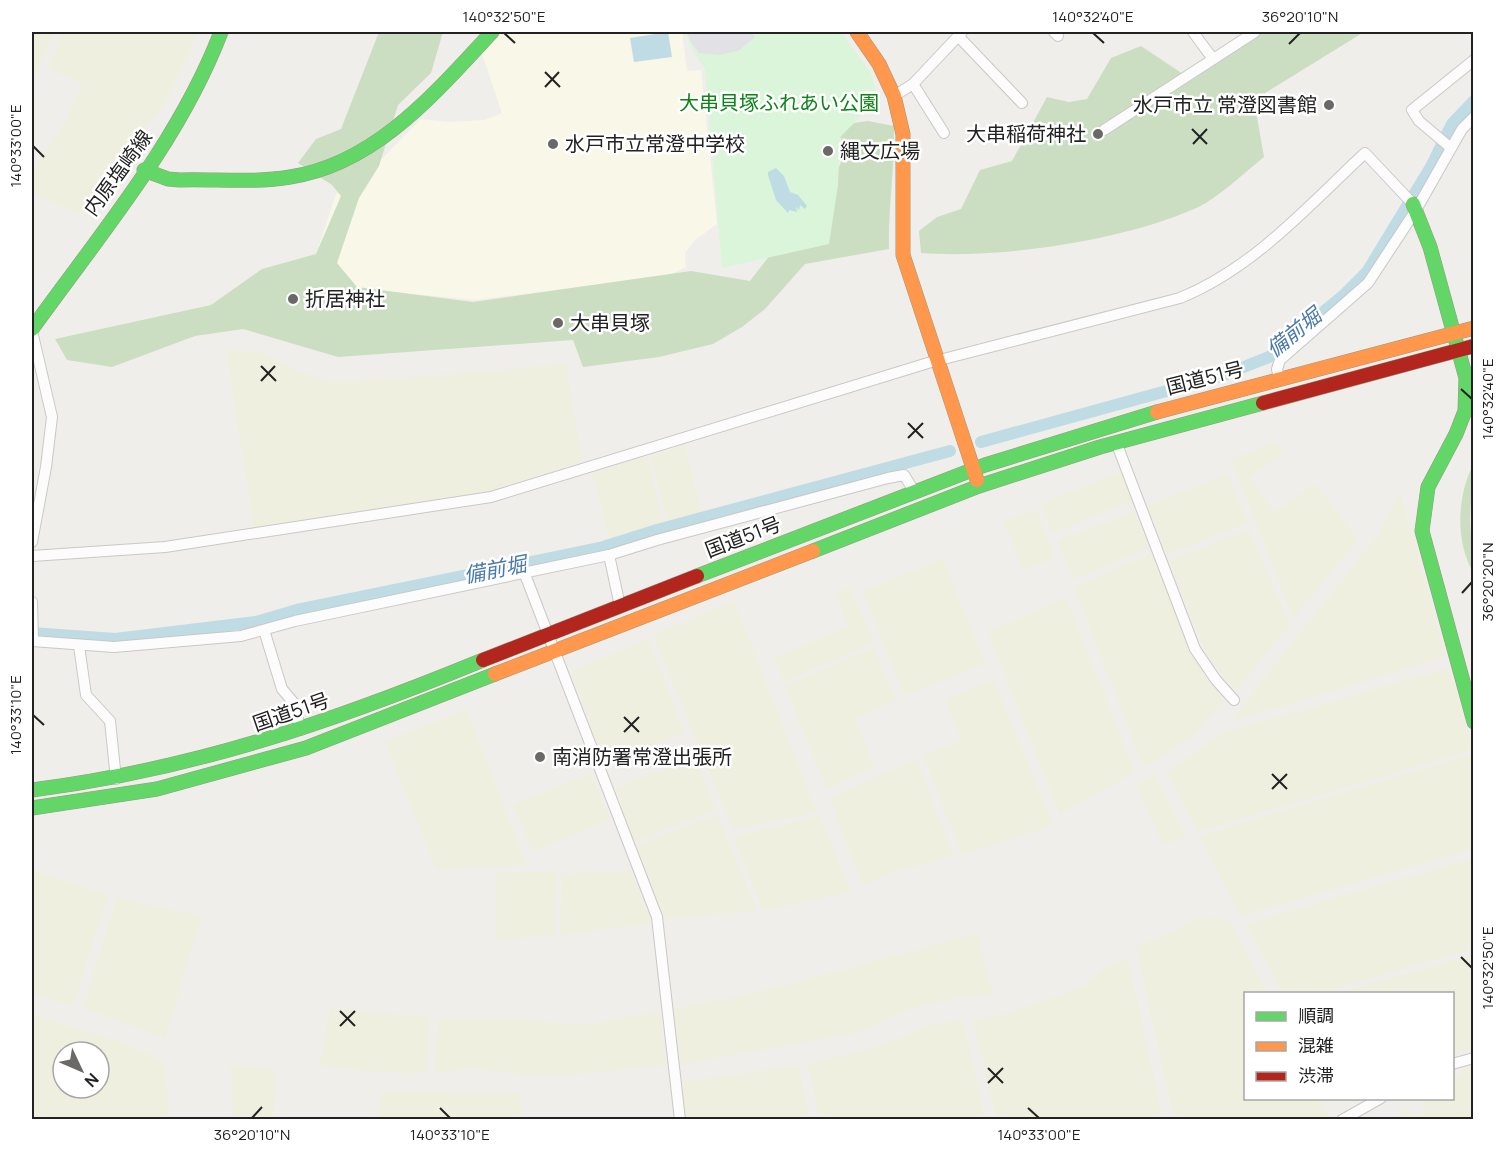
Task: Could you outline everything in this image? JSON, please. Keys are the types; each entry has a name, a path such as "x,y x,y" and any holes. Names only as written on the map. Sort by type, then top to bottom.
{"main road":[{"name":"内原塩崎線","path":"32,330 175,128 193,97 221,32"},
{"path":"144,170 168,179 180,180 289,177 327,165 366,146 405,120 428,100 492,32"},
{"path":"857,32 879,64 894,96 903,134 903,255 979,486"},
{"path":"1411,203 1455,333 1468,399 1463,422 1430,481 1422,513 1422,531 1473,722"},
{"name":"国道51号","path":"32,790 116,779 203,760 301,730 973,470 1159,410 1473,328"},
{"name":"国道51号","path":"32,808 158,789 252,765 372,724 979,486 1116,442 1473,346"}],"street":[{"path":"1193,32 1213,59"},
{"path":"1104,130 1255,32"},
{"path":"894,96 913,84 961,34 1022,103"},
{"path":"1443,142 1419,121 1412,110 1473,60"},
{"path":"913,84 944,133"},
{"path":"1279,379 1277,369 1280,360 1368,283 1443,142 1473,117"},
{"path":"32,556 165,547 491,497 937,361 1180,298 1198,291 1250,258 1365,153 1411,203"},
{"path":"32,330 52,417 46,467 32,542"},
{"path":"1116,442 1195,649 1234,700"},
{"path":"32,602 33,637 80,646 136,646 241,636 609,555 888,478 904,475 915,491"},
{"path":"609,555 620,606"},
{"path":"524,572 657,917 680,1119"},
{"path":"264,630 282,689 293,702 301,730"},
{"path":"80,646 86,695 110,721 116,779"},
{"path":"1454,1064 1473,1058"},
{"path":"1342,1119 1377,1100"}],"shaded area":[{"name":"水戸市立常澄中学校","path":"499,32 682,32 687,71 701,70 717,224 695,240 685,253 686,267 670,275 476,300 368,290 335,281 311,270 336,194 375,166 421,119 449,122 485,120 502,113 481,51"},
{"path":"687,32 752,32 755,37 738,51 719,55 699,53"}],"green space":[{"path":"32,32 53,32 32,85"},
{"path":"63,32 196,32 189,55 162,109 139,133 81,214 32,195 32,171 59,131 83,84 48,69"},
{"path":"379,32 443,32 431,73 398,105 379,166 359,198 337,263 357,287 473,302 691,271 750,281 780,242 823,213 843,156 839,125 868,121 894,126 889,249 805,264 765,309 742,327 713,344 659,357 583,367 573,340 338,357 243,329 195,336 112,367 67,360 55,339 211,305 262,269 316,254 341,196 332,185 298,163 316,139 341,129"},
{"name":"大串貝塚ふれあい公園","path":"685,32 841,32 871,73 877,95 863,114 840,137 838,185 829,244 722,268 705,70"},
{"path":"1261,32 1364,32 1254,100 1264,157 1211,200 1165,220 1096,239 987,253 921,253 919,231 937,217 961,209 980,170 1012,161 1047,97 1069,102 1087,99 1111,58 1141,46 1192,80"},
{"path":"226,350 263,352 324,381 349,382 566,364 582,461 491,491 254,529"},
{"path":"1275,441 1284,453 1250,478 1275,512 1315,483 1358,539 1293,619 1231,459"},
{"path":"685,444 702,512 667,522 651,456"},
{"path":"647,455 663,523 609,540 592,471"},
{"path":"1473,465 1470,519 1473,572 1463,546 1460,518 1464,491"},
{"path":"1121,472 1132,493 1131,501 1052,533 1041,504"},
{"path":"1228,474 1248,523 1167,555 1147,506"},
{"path":"1400,491 1446,657 1230,722 1377,536"},
{"path":"1036,509 1056,557 1023,570 1003,522"},
{"path":"1134,512 1150,547 1074,580 1058,541"},
{"path":"1249,529 1290,624 1236,691 1206,653 1168,561"},
{"path":"1152,553 1197,663 1225,700 1192,736 1144,768 1074,587"},
{"path":"943,559 985,664 904,696 863,591"},
{"path":"850,587 874,643 784,682 774,658 848,627 835,594"},
{"path":"1066,598 1135,772 1060,815 988,632"},
{"path":"734,601 817,812 733,830 653,635"},
{"path":"648,639 685,732 605,764 571,672"},
{"path":"873,648 896,700 856,719 874,767 827,789 785,686"},
{"path":"1449,668 1473,750 1198,831 1167,773 1220,734"},
{"path":"994,680 1052,822 1045,828 962,855 923,756 961,740 945,699"},
{"path":"467,710 527,866 436,869 385,741"},
{"path":"1473,754 1473,849 1241,916 1199,836"},
{"path":"694,757 716,810 634,841 615,788"},
{"path":"917,759 954,856 895,871 863,885 829,798"},
{"path":"591,773 610,819 533,852 513,805"},
{"path":"1155,775 1187,838 1162,845 1136,785"},
{"path":"717,814 757,910 665,919 636,846"},
{"path":"820,816 851,892 763,911 733,837"},
{"path":"1473,858 1473,949 1323,992 1282,992 1246,924"},
{"path":"32,870 108,895 73,1006 32,995"},
{"path":"631,871 651,921 647,924 560,935 562,874"},
{"path":"497,872 557,872 555,935 495,941"},
{"path":"117,898 202,916 165,1039 83,1007"},
{"path":"1212,918 1230,921 1266,992 1244,992 1244,1100 1322,1100 1331,1118 1174,1119 1136,947 1170,933 1191,920"},
{"path":"978,933 993,995 962,997 911,1009 857,1033 681,1065 672,1009 776,988"},
{"path":"1473,955 1473,1048 1454,1055 1454,992 1341,992"},
{"path":"1128,958 1163,1119 996,1119 973,1019 1006,1014 1082,987 1104,969"},
{"path":"330,1008 430,1017 427,1073 372,1072 319,1066"},
{"path":"660,1011 666,1066 569,1075 525,1075 476,1069 433,1073 439,1018 513,1019 587,1025"},
{"path":"32,1014 129,1045 164,1062 170,1119 32,1119"},
{"path":"963,1019 985,1119 819,1119 808,1064 881,1046 933,1024"},
{"path":"1473,1064 1473,1119 1397,1119 1407,1107 1413,1116 1427,1109 1422,1100 1454,1100 1454,1079 1460,1075 1464,1066"},
{"path":"230,1065 276,1070 274,1117 288,1119 234,1119"},
{"path":"799,1065 809,1119 686,1119 682,1082"},
{"path":"382,1091 520,1093 523,1119 379,1119"}],"water":[{"path":"668,32 672,57 634,62 630,38"},
{"path":"776,168 784,176 790,192 798,195 807,206 805,209 800,205 799,210 796,207 797,212 789,210 788,213 776,200 768,172"}],"waterway":[{"name":"備前堀","path":"981,442 1221,376 1269,357 1345,294 1367,272 1432,165 1452,124 1474,101"},
{"name":"備前堀","path":"32,633 115,639 256,622 297,610 600,548 657,530 950,451"}],"traffic: fast":[{"path":"32,329 111,222 161,149 204,72 221,32"},
{"path":"144,170 168,179 263,180 290,177 321,169 350,157 377,141 402,122 426,101 492,32"},
{"path":"1413,204 1430,247 1466,378 1465,411 1456,434 1428,487 1422,531 1474,722"},
{"path":"813,551 979,486 1100,447 1263,403"},
{"path":"697,576 985,465 1157,412"},
{"path":"32,790 150,770 207,756 372,704 483,660"},
{"path":"32,808 157,789 306,748 495,674"}],"traffic: slow":[{"path":"857,32 879,64 894,96 903,134 903,255 977,480"},
{"path":"1157,412 1474,328"},
{"path":"495,674 813,551"}],"traffic: jam":[{"path":"1263,403 1474,346"},
{"path":"483,660 697,576"}],"place":[{"name":"水戸市立 常澄図書館","path":"1329,105"},
{"name":"大串稲荷神社","path":"1098,134"},
{"name":"水戸市立常澄中学校","path":"553,144"},
{"name":"縄文広場","path":"828,151"},
{"name":"折居神社","path":"293,299"},
{"name":"大串貝塚","path":"558,323"},
{"name":"南消防署常澄出張所","path":"540,757"}]}
